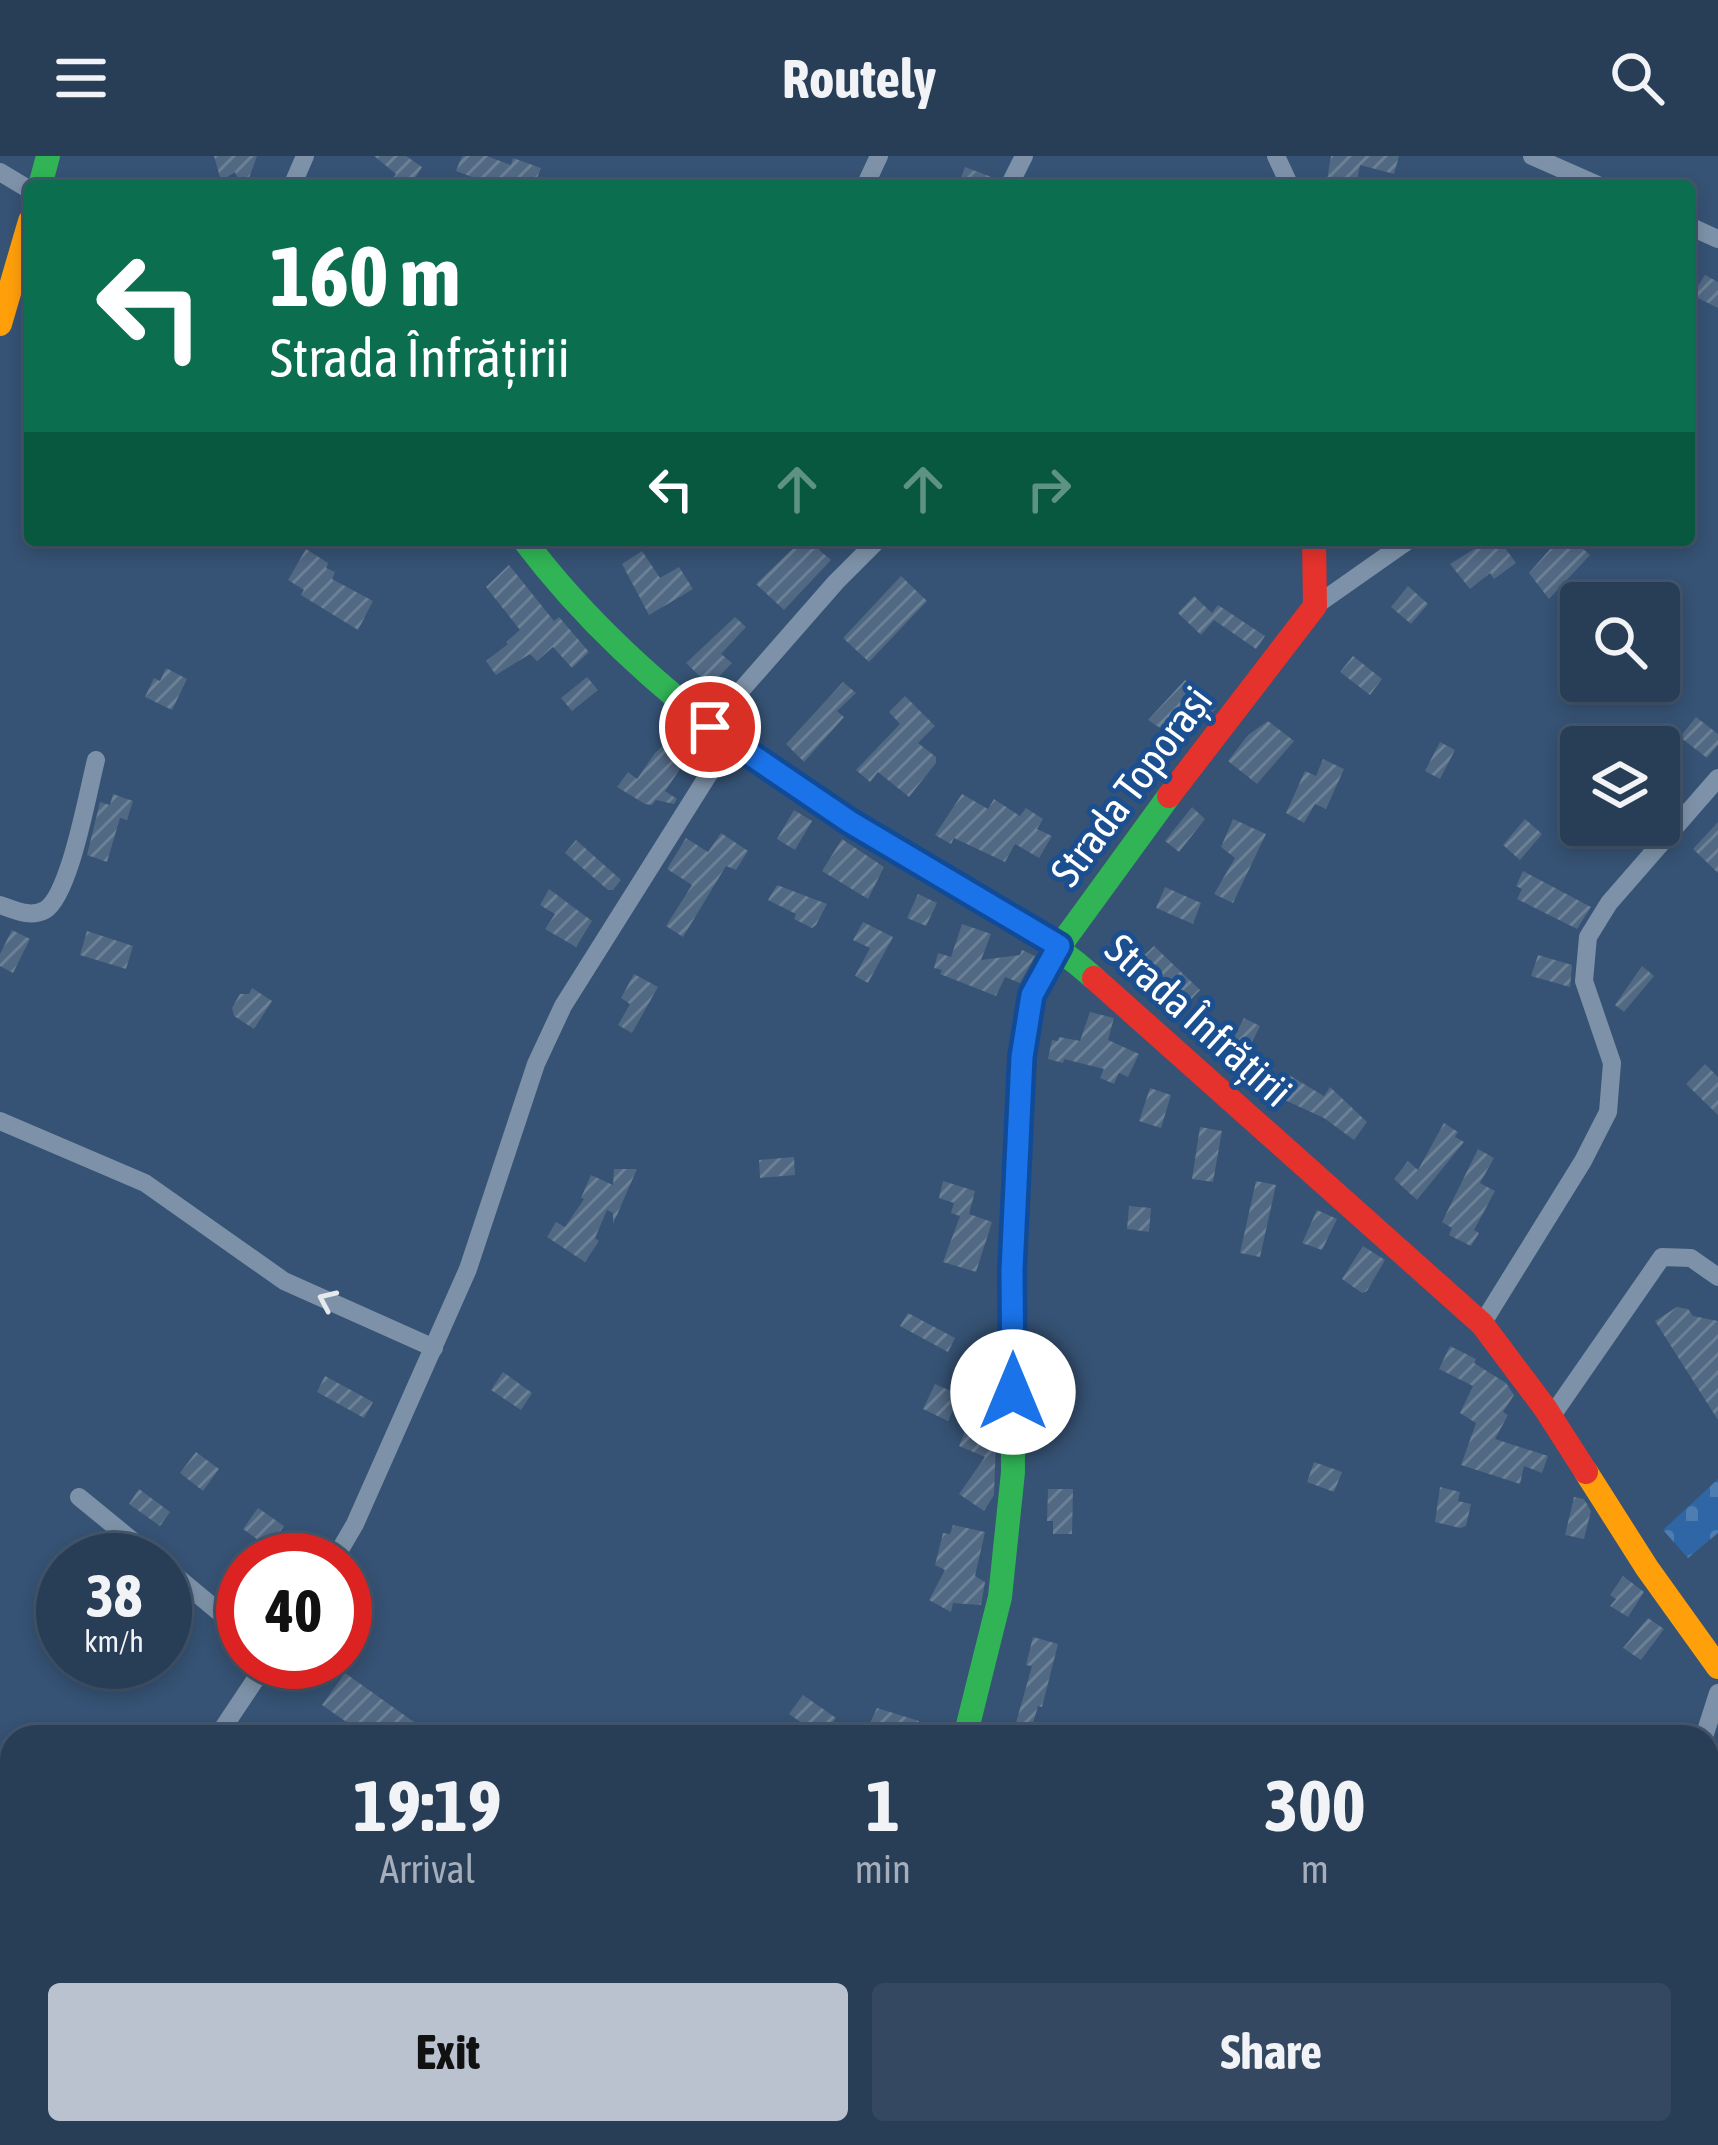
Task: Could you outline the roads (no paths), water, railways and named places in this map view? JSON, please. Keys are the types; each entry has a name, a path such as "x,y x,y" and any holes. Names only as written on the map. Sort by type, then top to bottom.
{"main road":[{"path":"0,324 24,242"},
{"name":"Strada Înfrățirii","path":"528,546 554,580 616,642 719,734 850,822 1059,946 1482,1324 1551,1417 1647,1568 1718,1666"},
{"path":"1314,546 1316,606"},
{"name":"Strada Toporași","path":"967,1725 1000,1598 1013,1472 1012,1270 1022,1057 1032,995 1059,946 1316,606"}],"street":[{"path":"1532,156 1586,180"},
{"path":"350,1533 489,1213 536,1064 563,1006 719,734 836,582 872,546"},
{"name":"Strada Toporași","path":"1316,606 1401,546"},
{"path":"0,905 31,915 48,908 62,890 96,760"},
{"path":"1482,1324 1608,1112 1612,1063 1585,981 1588,937 1609,903 1718,778"},
{"path":"0,1121 145,1183 284,1281 434,1348"},
{"path":"1551,1417 1663,1257 1691,1258 1718,1277"},
{"path":"79,1497 123,1533"},
{"path":"192,1590 216,1609"},
{"path":"226,1725 249,1689"},
{"path":"1708,1725 1718,1693"}]}
